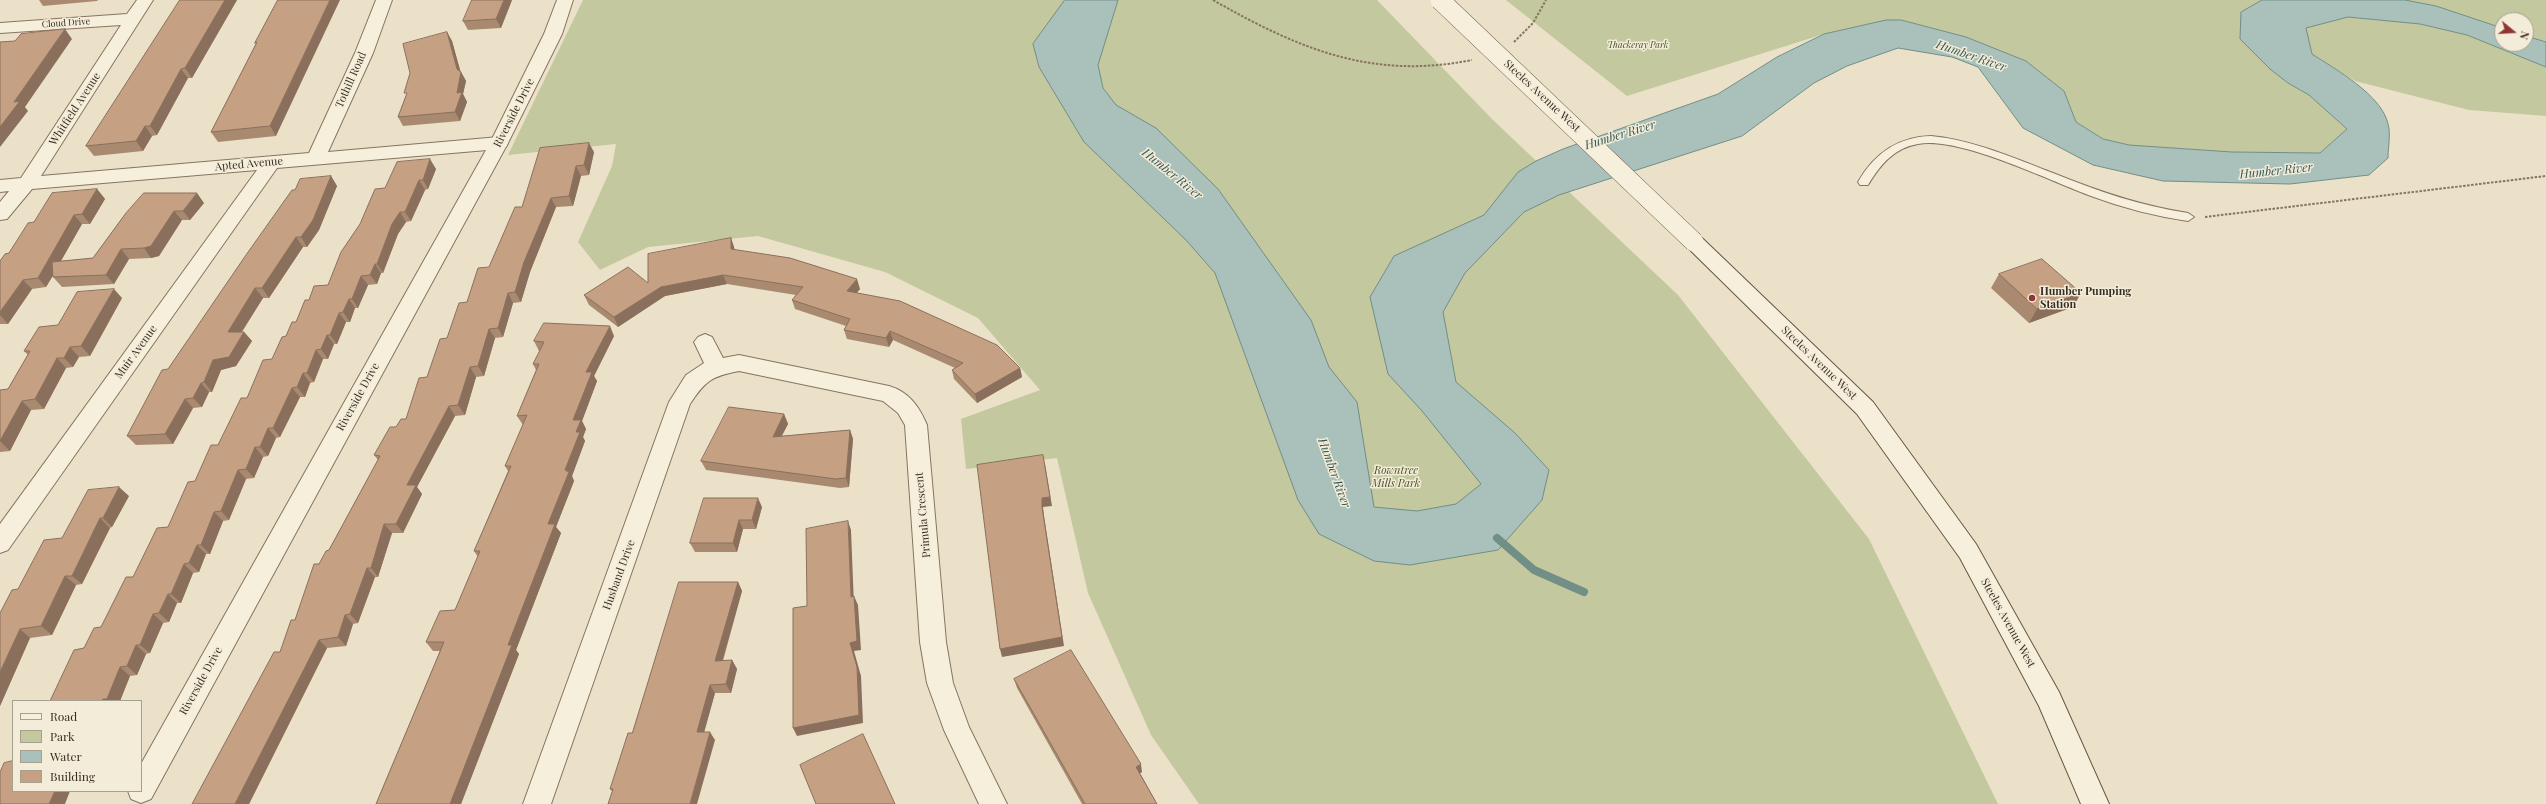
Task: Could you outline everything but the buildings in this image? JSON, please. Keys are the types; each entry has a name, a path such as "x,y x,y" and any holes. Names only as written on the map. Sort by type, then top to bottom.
{"street":[{"name":"Whitfield Avenue","path":"0,214 28,183 145,0"},
{"name":"Tothill Road","path":"316,158 364,52 384,0"},
{"name":"Riverside Drive","path":"142,788 499,143 553,34 565,0"},
{"name":"Steeles Avenue West","path":"1440,0 1600,150 1865,408 1964,544 2050,700 2095,804"},
{"name":"Cloud Drive","path":"0,28 132,19"},
{"name":"Apted Avenue","path":"0,186 499,143"},
{"name":"Muir Avenue","path":"0,543 272,162"},
{"path":"705,342 720,366"},
{"name":"Primula Crescent","path":"720,366 739,362 774,372 881,392 894,397 907,406 916,425 933,642 940,684 957,730 994,804"},
{"name":"Husband Drive","path":"537,804 680,402 694,381 720,366"},
{"name":"Riverside Drive","path":"133,804 140,792"}],"lane":[{"path":"1864,182 1872,167 1884,154 1908,143 1921,140 1973,148 2145,210 2188,217"}],"path":[{"path":"1213,0 1279,35 1350,59 1386,67 1430,67 1477,58"},
{"path":"1513,42 1526,34 1540,14 1546,0"},
{"path":"2188,217 2224,216 2546,176"}],"green space":[{"name":"Rowntree Mills Park","path":"583,0 1377,0 1493,120 1678,295 1869,539 1998,804 1199,804 1151,735 1088,593 1057,458 966,469 961,419 1040,390 978,318 885,272 758,236 648,247 600,270 578,242 612,166 616,144 508,155"},
{"name":"Thackeray Park","path":"1506,0 2262,0 2241,12 2288,83 2309,95 2347,129 2320,153 2232,152 2129,145 2103,139 2076,122 2064,91 2026,61 1966,37 1901,20 1886,20 1824,34 1627,96"},
{"path":"2405,0 2546,0 2546,42 2534,38 2534,12 2494,12 2494,25 2436,6"},
{"path":"2348,17 2420,24 2467,35 2494,46 2494,52 2509,52 2546,67 2546,116 2469,110 2355,81 2312,54 2305,28"}],"water":[{"name":"Humber River","path":"1065,0 1118,0 1098,65 1103,88 1116,105 1156,128 1218,189 1311,320 1329,367 1357,402 1374,507 1417,511 1456,504 1481,484 1422,411 1388,374 1370,297 1394,256 1484,215 1518,172 1536,161 1563,149 1718,94 1777,57 1824,34 1886,20 1901,20 1966,37 2026,61 2064,91 2076,122 2103,139 2129,145 2232,152 2320,153 2347,129 2309,95 2288,83 2270,69 2240,39 2241,12 2262,0 2405,0 2436,6 2494,25 2494,46 2467,35 2420,24 2348,17 2306,28 2312,54 2345,75 2367,93 2384,113 2389,132 2388,158 2369,175 2290,184 2163,181 2093,165 2023,128 1978,67 1952,57 1898,48 1847,66 1814,83 1742,136 1559,195 1524,212 1465,273 1443,312 1456,382 1515,433 1549,470 1542,500 1498,550 1410,565 1374,561 1319,534 1298,500 1215,273 1186,240 1084,142 1039,67 1033,44"},
{"path":"2534,38 2546,42 2546,67 2509,52 2534,52"}],"waterway":[{"path":"1497,538 1534,570 1584,592"}],"place":[{"name":"Humber Pumping Station","path":"2032,298"}]}
